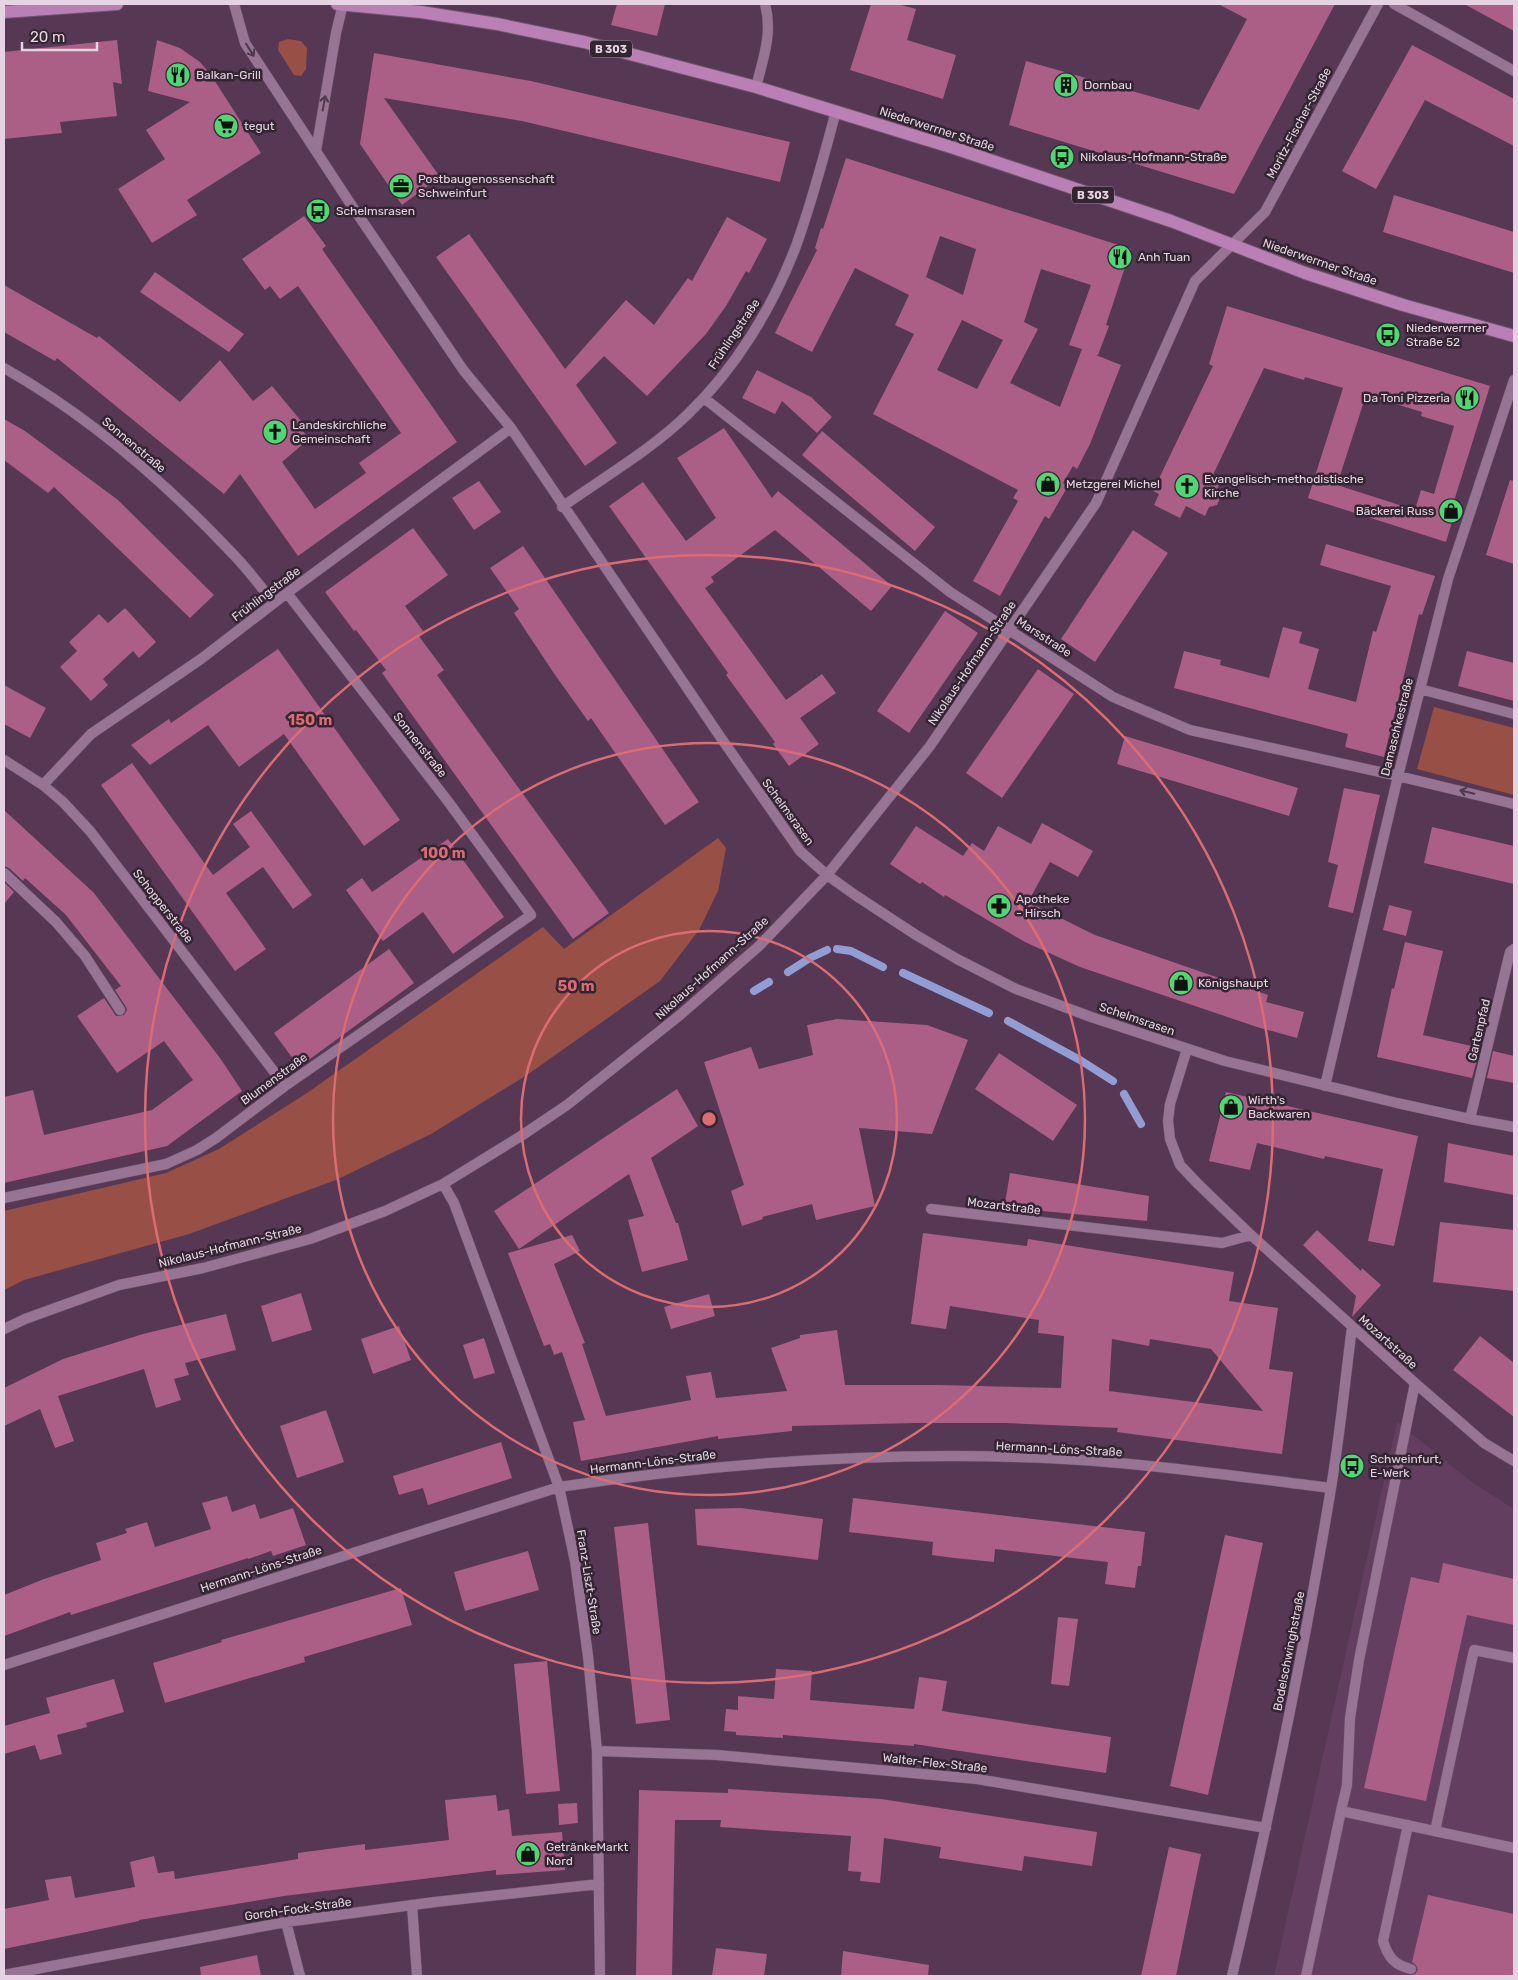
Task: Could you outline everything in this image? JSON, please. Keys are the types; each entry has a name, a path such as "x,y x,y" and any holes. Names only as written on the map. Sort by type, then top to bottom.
{"main road":[{"path":"4,12 117,4"},
{"name":"Niederwerrner Straße","path":"337,4 421,12 514,28 584,42 756,87 954,148 1171,221 1305,273 1402,305 1514,336"}],"street":[{"name":"Schelmsrasen","path":"234,4 245,43 464,371 511,428 562,507 800,851 827,875 916,935 957,959 1016,989 1187,1049 1325,1086 1470,1119 1514,1126"},
{"path":"316,151 336,32 343,4"},
{"path":"756,87 769,30 769,17 765,4"},
{"name":"Moritz-Fischer-Straße","path":"1232,246 1266,212 1378,4"},
{"path":"1394,4 1514,72"},
{"name":"Frühlingstraße","path":"562,507 662,436 704,398 748,340 769,305 795,248 836,111"},
{"name":"Nikolaus-Hofmann-Straße","path":"4,1329 25,1319 119,1285 203,1268 310,1239 385,1211 443,1184 544,1121 623,1062 759,946 827,875 930,746 1096,502 1195,281 1232,246"},
{"name":"Sonnenstraße","path":"4,368 41,389 79,416 167,489 233,553 274,603"},
{"name":"Damaschkestraße","path":"1325,1086 1398,776 1448,579 1514,380"},
{"name":"Marsstraße","path":"704,398 950,592 1112,697 1190,730 1514,804"},
{"name":"Frühlingstraße","path":"43,785 92,734 202,659 287,593 511,428"},
{"name":"Sonnenstraße","path":"287,593 447,800 531,915"},
{"path":"1420,689 1514,714"},
{"name":"Schopperstraße","path":"4,760 43,785 63,802 90,831 285,1086"},
{"path":"4,873 56,922 85,956 120,1010"},
{"name":"Blumenstraße","path":"4,1198 166,1164 197,1150 285,1086 531,915"},
{"name":"Gartenpfad","path":"1470,1119 1510,952 1514,949"},
{"name":"Mozartstraße","path":"1187,1049 1170,1104 1168,1121 1170,1140 1180,1165 1251,1235 1415,1383 1484,1443 1514,1460"},
{"name":"Franz-Liszt-Straße","path":"443,1184 454,1203 558,1487 576,1561 597,1751 600,1976"},
{"name":"Mozartstraße","path":"932,1209 1222,1243 1251,1235"},
{"name":"Bodelschwinghstraße","path":"1232,1976 1266,1828 1302,1654 1342,1417 1352,1327"},
{"path":"1306,1976 1347,1785 1350,1718 1359,1660 1415,1383"},
{"name":"Hermann-Löns-Straße","path":"4,1665 558,1487 645,1474 734,1465 930,1457 1064,1459 1174,1469 1331,1488"},
{"path":"1435,1831 1474,1650 1514,1658"},
{"name":"Walter-Flex-Straße","path":"597,1751 717,1755 977,1778 1266,1828"},
{"path":"1340,1811 1514,1848"},
{"path":"1408,1825 1383,1941 1387,1954 1394,1963 1411,1969"},
{"name":"Gorch-Fock-Straße","path":"4,1975 286,1922 412,1905 599,1884"},
{"path":"412,1905 417,1976"},
{"path":"286,1922 300,1976"}],"shaded area":[{"path":"288,39 301,41 307,48 306,69 301,76 294,75 278,50 279,42"},
{"path":"1434,707 1514,728 1514,795 1417,769"},
{"path":"718,838 726,848 718,891 699,930 660,981 527,1075 431,1134 336,1180 189,1234 24,1280 4,1290 4,1211 166,1173 219,1149 307,1093 543,927 564,949"},
{"path":"1397,1422 1473,1483 1514,1509 1514,1976 1274,1976"}],"building":[{"path":"617,4 665,4 657,36 611,25"},
{"path":"871,4 898,4 916,9 907,40 956,55 943,99 850,70"},
{"name":"Dornbau","path":"1218,4 1335,4 1234,194 1009,125 1026,61 1199,110 1247,19"},
{"path":"1464,4 1514,4 1514,31"},
{"path":"117,40 122,84 113,82 117,116 60,122 62,133 4,139 4,52"},
{"path":"157,40 180,48 200,62 211,75 261,153 187,200 197,215 152,243 118,189 165,159 146,130 190,102 148,91"},
{"path":"1412,45 1514,99 1514,146 1425,100 1376,189 1342,171"},
{"path":"374,53 531,81 790,142 780,182 522,121 384,98 440,177 402,205 360,144"},
{"path":"846,158 1131,249 1106,325 1109,326 1098,355 1096,355 1121,365 1090,444 1077,469 1073,466 1063,483 1068,486 1049,519 1045,516 1000,596 973,581 1018,501 1013,498 1018,490 873,414 914,334 895,325 909,295 855,268 812,352 775,333 817,250 815,248 821,228 823,229","holes":["940,236 976,249 963,295 926,277","1041,269 1091,285 1069,345 1082,349 1060,407 1010,383 1038,329 1024,322","962,320 1003,340 977,389 937,370"]},
{"path":"1394,195 1514,232 1514,273 1383,232"},
{"path":"304,216 326,246 322,249 457,442 298,556 240,474 224,494 57,358 55,361 4,332 4,285 97,338 99,336 180,402 220,360 253,401 272,386 302,422 298,425 309,439 282,462 315,509 366,473 359,463 401,433 298,286 280,299 270,286 265,290 242,259"},
{"path":"727,217 767,239 749,273 746,271 726,306 706,334 647,396 604,356 576,385 617,443 585,466 436,257 469,234 565,369 626,300 654,325 688,278 692,281"},
{"path":"155,272 244,334 229,352 140,292"},
{"path":"1227,306 1490,386 1454,501 1458,502 1446,542 1308,498 1343,388 1305,377 1304,380 1264,368 1211,479 1220,483 1217,489 1220,498 1217,505 1209,507 1205,516 1186,506 1180,518 1154,505 1159,494 1153,491 1213,366 1209,364","holes":["1366,395 1422,412 1421,416 1454,426 1434,494 1421,490 1415,510 1337,485"]},
{"path":"757,370 811,397 832,417 817,433 782,401 775,414 742,398"},
{"path":"4,419 25,431 118,500 214,595 190,618 54,487 48,493 4,460"},
{"path":"724,428 772,498 778,491 892,586 871,611 775,530 711,577 714,582 705,588 786,700 822,674 836,693 800,718 819,744 789,766 773,744 775,742 726,675 728,673 609,506 643,482 686,541 716,518 677,458"},
{"path":"822,431 935,527 915,551 802,455"},
{"path":"1510,480 1514,481 1514,564 1486,555"},
{"path":"479,481 501,512 474,530 452,498"},
{"path":"413,528 448,575 405,606 423,631 418,635 444,670 437,675 609,913 573,939 382,673 386,670 325,592"},
{"path":"1133,530 1168,553 1095,662 1061,639"},
{"path":"1326,544 1435,576 1422,615 1419,614 1384,757 1345,747 1348,734 1174,688 1184,651 1221,660 1220,665 1269,678 1283,627 1302,632 1299,643 1319,649 1308,689 1356,702 1373,631 1376,632 1391,586 1320,565"},
{"path":"523,546 699,802 665,825 591,718 588,721 553,672 514,613 519,609 490,568"},
{"path":"125,608 156,642 139,658 133,651 103,679 108,685 91,701 60,667 77,651 69,642 99,614 108,623"},
{"path":"945,611 978,633 909,733 877,711"},
{"path":"278,649 400,820 364,846 284,734 239,767 208,725 150,765 131,745 169,719 171,723"},
{"path":"1467,651 1514,663 1514,701 1458,686"},
{"path":"1038,669 1074,694 1002,798 966,773"},
{"path":"4,685 46,708 30,738 4,724"},
{"path":"1125,736 1298,788 1289,816 1117,764"},
{"path":"132,763 213,875 250,847 233,824 251,811 312,895 293,909 263,867 226,893 266,949 235,971 101,785"},
{"path":"1344,788 1380,795 1353,913 1328,907 1338,865 1328,862"},
{"path":"4,810 94,893 220,1058 242,1091 167,1146 4,1183 4,1097 33,1090 44,1135 152,1110 193,1080 164,1041 117,1073 77,1016 104,998 116,1016 124,1015 127,1010 126,1007 115,990 121,986 66,915 25,878 23,881 9,868 4,866"},
{"path":"1042,823 1093,851 1078,877 1050,862 1028,902 1095,935 1268,995 1266,1002 1304,1012 1297,1038 1257,1027 1080,967 1025,942 945,895 944,897 922,882 920,884 890,864 916,826 963,856 972,843 984,851 998,826 1031,844"},
{"path":"1432,827 1514,846 1514,884 1424,863"},
{"path":"448,839 504,917 453,954 423,912 383,941 346,890 362,878 372,892"},
{"path":"4,882 14,892 4,904"},
{"path":"1389,905 1412,911 1406,936 1383,930"},
{"path":"1405,942 1443,951 1423,1035 1480,1048 1472,1078 1377,1057 1392,988 1394,989"},
{"path":"389,949 414,983 299,1067 274,1033"},
{"path":"837,1019 927,1025 968,1040 932,1134 859,1128 875,1206 816,1220 812,1204 762,1217 763,1219 742,1226 731,1191 744,1185 704,1062 751,1047 759,1069 813,1055 807,1025"},
{"path":"1493,1051 1514,1056 1514,1083 1487,1078"},
{"path":"999,1053 1077,1105 1053,1141 975,1089"},
{"path":"677,1089 698,1126 651,1158 676,1223 678,1223 688,1260 642,1272 628,1220 644,1216 629,1174 519,1249 494,1211"},
{"path":"1226,1092 1418,1136 1394,1246 1368,1241 1383,1169 1325,1156 1324,1159 1257,1143 1250,1170 1209,1161"},
{"path":"1448,1143 1514,1156 1514,1195 1444,1182"},
{"path":"1010,1173 1149,1196 1147,1221 1032,1210 1032,1208 1005,1203"},
{"path":"1440,1222 1514,1230 1514,1291 1433,1282"},
{"path":"1317,1230 1361,1271 1362,1268 1381,1285 1352,1317 1356,1296 1303,1245"},
{"path":"923,1233 1027,1246 1028,1239 1234,1272 1229,1301 1278,1308 1269,1369 1293,1372 1282,1454 1117,1432 1118,1428 1006,1423 916,1423 792,1426 792,1431 718,1439 718,1436 581,1461 573,1422 585,1420 562,1352 554,1355 550,1344 544,1346 508,1253 572,1235 580,1251 554,1264 585,1343 582,1344 606,1416 691,1400 686,1376 711,1372 716,1398 787,1391 771,1348 800,1338 800,1335 837,1330 845,1385 1061,1388 1064,1336 1038,1333 1039,1320 950,1306 946,1329 911,1324","holes":["1112,1339 1149,1346 1150,1339 1211,1349 1263,1411 1109,1391"]},
{"path":"301,1293 312,1330 272,1342 261,1306"},
{"path":"709,1294 715,1316 671,1329 664,1307"},
{"path":"226,1314 236,1350 185,1363 189,1375 174,1379 181,1400 156,1408 144,1369 58,1396 74,1441 55,1448 40,1409 4,1426 4,1388 63,1359 143,1334"},
{"path":"399,1326 411,1360 373,1374 361,1339"},
{"path":"1480,1336 1514,1363 1514,1417 1453,1370"},
{"path":"484,1338 495,1373 474,1379 463,1345"},
{"path":"326,1410 344,1462 297,1478 280,1426"},
{"path":"501,1442 512,1478 428,1505 423,1488 399,1495 393,1476"},
{"path":"227,1496 232,1512 255,1504 260,1519 293,1508 306,1545 273,1556 271,1551 71,1615 70,1612 4,1636 4,1595 101,1560 96,1543 127,1533 125,1529 147,1522 155,1547 211,1529 202,1503"},
{"path":"853,1498 1145,1532 1141,1566 1138,1566 1135,1588 1105,1584 1108,1562 995,1549 994,1562 954,1558 932,1555 933,1542 849,1532"},
{"path":"741,1508 823,1519 818,1560 697,1545 695,1509"},
{"path":"648,1523 670,1720 636,1724 614,1527"},
{"path":"1225,1535 1263,1543 1208,1795 1170,1786"},
{"path":"528,1551 539,1590 465,1611 454,1572"},
{"path":"1443,1563 1514,1579 1514,1625 1467,1615 1426,1801 1364,1788 1411,1577 1439,1583"},
{"path":"401,1588 412,1625 304,1657 305,1662 165,1703 153,1663 222,1642 221,1640"},
{"path":"1058,1617 1078,1619 1069,1686 1051,1684"},
{"path":"547,1661 560,1791 526,1794 514,1664"},
{"path":"776,1669 812,1671 810,1700 914,1709 919,1677 947,1681 942,1711 1111,1737 1106,1773 914,1744 914,1746 783,1735 783,1738 736,1735 736,1732 724,1731 726,1709 738,1710 738,1696 774,1699"},
{"path":"114,1679 124,1712 86,1723 87,1727 57,1735 62,1754 40,1760 35,1745 4,1754 4,1726 50,1713 46,1698"},
{"path":"728,1789 881,1799 1097,1832 1092,1866 1024,1856 1022,1871 939,1858 941,1847 884,1838 880,1883 860,1881 861,1872 848,1871 851,1836 720,1827 721,1820 675,1820 672,1976 636,1976 639,1790 728,1793"},
{"path":"496,1795 498,1811 509,1809 512,1836 562,1832 565,1870 496,1875 496,1870 284,1896 139,1920 4,1949 4,1909 49,1900 45,1880 71,1876 75,1898 135,1887 130,1862 154,1856 158,1873 174,1871 175,1879 298,1859 298,1853 365,1844 365,1850 449,1840 445,1800"},
{"path":"577,1803 578,1823 559,1825 558,1804"},
{"path":"1169,1847 1201,1854 1176,1976 1141,1976"},
{"path":"1428,1895 1514,1914 1514,1976 1409,1976 1415,1974 1418,1970 1412,1962"},
{"path":"716,1948 767,1954 764,1976 712,1976"},
{"path":"843,1951 929,1965 928,1976 841,1976"},
{"path":"257,1955 261,1976 201,1976 200,1967"}],"waterway":[{"path":"837,949 851,951 883,967"},
{"path":"788,972 827,950"},
{"path":"903,973 989,1013"},
{"path":"754,991 769,982"},
{"path":"1008,1021 1080,1060 1113,1081"},
{"path":"1124,1094 1141,1124"}],"place":[{"name":"Balkan-Grill","path":"178,75"},
{"name":"Dornbau","path":"1066,85"},
{"name":"tegut","path":"226,126"},
{"name":"Nikolaus-Hofmann-Straße","path":"1062,157"},
{"name":"Postbaugenossenschaft Schweinfurt","path":"401,186"},
{"name":"Schelmsrasen","path":"318,211"},
{"name":"Anh Tuan","path":"1120,257"},
{"name":"Niederwerrner Straße 52","path":"1388,335"},
{"name":"Da Toni Pizzeria","path":"1467,398"},
{"name":"Landeskirchliche Gemeinschaft","path":"275,432"},
{"name":"Metzgerei Michel","path":"1048,484"},
{"name":"Evangelisch-methodistische Kirche","path":"1187,486"},
{"name":"Bäckerei Russ","path":"1451,511"},
{"name":"Apotheke - Hirsch","path":"999,906"},
{"name":"Königshaupt","path":"1181,983"},
{"name":"Wirth's Backwaren","path":"1231,1107"},
{"name":"Schweinfurt, E-Werk","path":"1352,1466"},
{"name":"GetränkeMarkt Nord","path":"528,1854"}]}
